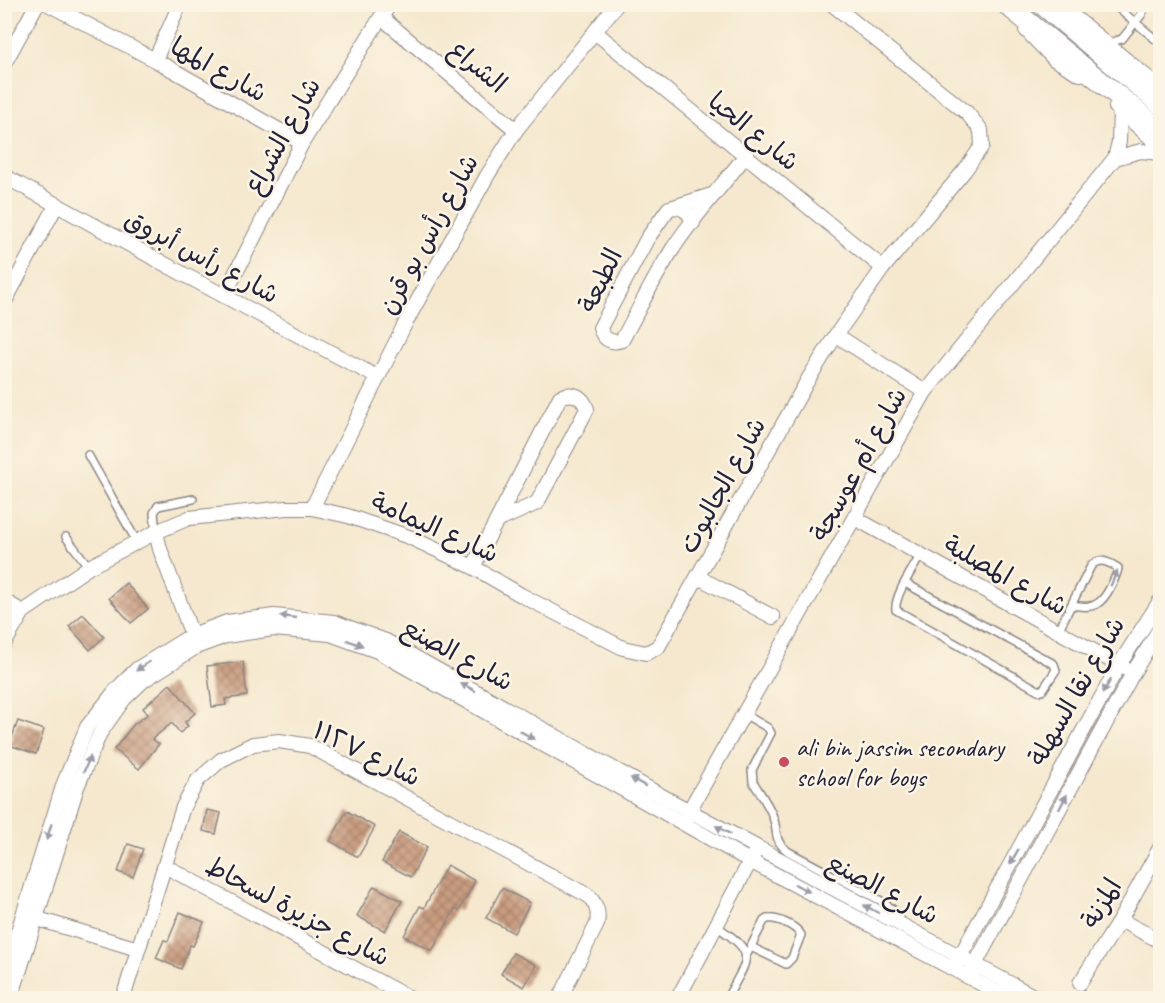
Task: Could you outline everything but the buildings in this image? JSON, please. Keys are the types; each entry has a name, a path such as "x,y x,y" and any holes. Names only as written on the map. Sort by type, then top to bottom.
{"main road":[{"path":"1006,4 1161,130"},
{"path":"1053,5 1161,104"}],"street":[{"path":"4,64 37,4"},
{"name":"شارع المها","path":"48,4 155,60 302,142"},
{"name":"شارع الشراع","path":"224,296 302,142 390,4"},
{"name":"شارع رأس بو قرن","path":"312,508 377,376 487,176 516,129 617,4"},
{"name":"شارع الجالبوت","path":"645,653 658,648 809,378 836,335 883,268 982,146 981,130 967,112 832,4"},
{"path":"1006,4 1025,29 1054,59 1078,72 1095,85 1120,111 1161,146"},
{"path":"155,60 179,5"},
{"path":"1053,5 1161,88"},
{"name":"الشراع","path":"381,17 516,129"},
{"name":"شارع الحيا","path":"595,32 883,268"},
{"path":"1120,111 1119,142 1115,158 1141,151 1161,153"},
{"name":"الطبعة","path":"674,207 669,208 647,239 600,328 605,338 613,342 622,340 672,250 746,155"},
{"name":"شارع أم عوسجة","path":"686,816 925,392 1115,158"},
{"name":"شارع رأس أبروق","path":"4,176 377,376"},
{"path":"674,207 715,194"},
{"path":"4,303 57,204"},
{"path":"674,207 685,209 693,223"},
{"path":"836,335 925,392"},
{"path":"473,567 560,397 568,394 577,395 584,401 586,409 537,503 497,521"},
{"path":"511,490 523,499 537,503"},
{"name":"شارع اليمامة","path":"4,644 23,612 89,567 156,532 189,518 286,508 312,508 348,516 409,537 473,567 521,595 623,648 645,653"},
{"name":"شارع المصلبة","path":"855,518 1133,673"},
{"path":"156,532 160,549 194,641"},
{"path":"698,577 773,617"},
{"name":"شارع نقا السهلة","path":"957,962 1119,665 1161,600"},
{"path":"4,601 23,612"},
{"name":"شارع الصنع","path":"11,999 64,783 87,727 116,690 137,669 227,622 274,616 334,622 386,641 686,816 750,861 972,970 1037,999"},
{"name":"شارع نقا السهلة","path":"972,970 1133,673 1161,628"},
{"name":"شارع ١١٢٧","path":"123,999 183,807 198,780 221,760 253,744 279,741 310,746 589,896 599,913 597,924 563,997"},
{"name":"شارع الصنع","path":"686,816 758,849 904,927 957,962"},
{"name":"المزنة","path":"1080,982 1120,920 1161,848"},
{"path":"682,997 716,926 758,849"},
{"name":"شارع جزيرة لسحاط","path":"165,866 409,999"},
{"path":"31,917 138,949"},
{"name":"شارع الصنع","path":"4,976 31,917"},
{"path":"1120,920 1161,941"},
{"name":"شارع الصنع","path":"972,970 1008,999"}],"lane":[{"path":"1113,4 1161,43"},
{"path":"1105,44 1122,39 1144,10 1145,4"},
{"path":"88,455 137,542"},
{"path":"156,532 154,513 158,506 193,499"},
{"path":"66,537 89,567"},
{"path":"905,583 1054,664 1056,670 1046,687 1042,691 1038,690 899,613 895,606 905,583 921,555"},
{"path":"1058,631 1095,561 1100,560 1119,568 1106,597 1101,602 1085,607 1072,605"},
{"path":"744,714 768,728 771,733 752,770 752,776 753,782 772,815 776,837 783,848 890,907 901,919 904,927"},
{"path":"727,999 744,966 746,956 765,921 774,918 800,933 801,940 788,963 783,964 751,947"},
{"path":"716,926 738,941 744,948 746,956"}],"place":[{"name":"ali bin jassim secondary school for boys","path":"784,762"}]}
